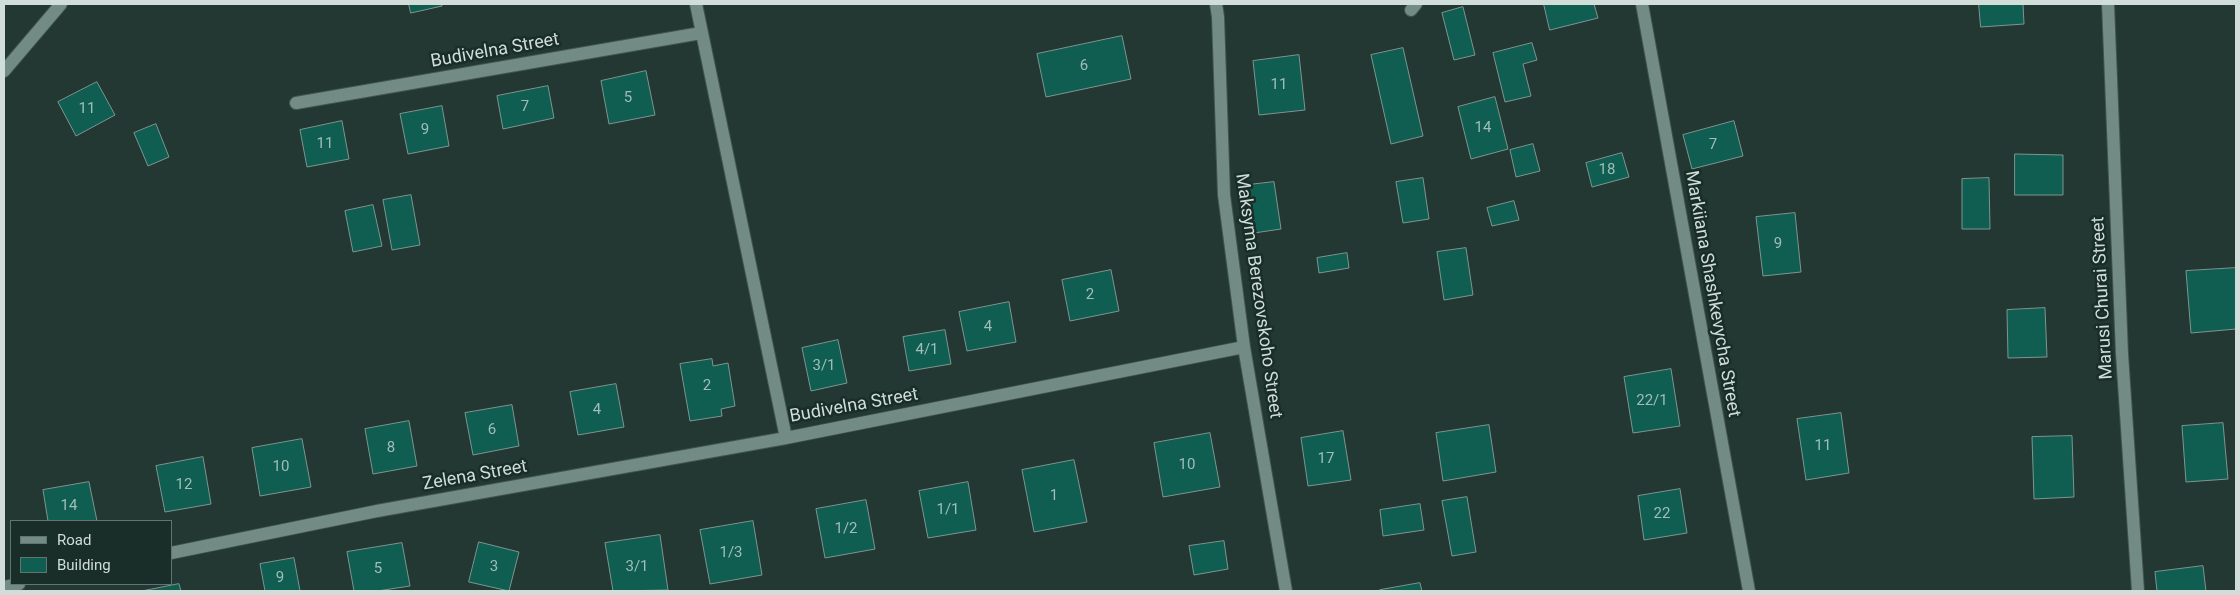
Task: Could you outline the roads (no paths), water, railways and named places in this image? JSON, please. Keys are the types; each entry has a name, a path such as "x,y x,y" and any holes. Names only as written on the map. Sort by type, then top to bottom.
{"street":[{"path":"4,71 61,4"},
{"name":"Budivelna Street","path":"696,4 786,438 1244,347"},
{"name":"Maksyma Berezovskoho Street","path":"1216,4 1224,195 1244,347 1286,591"},
{"name":"Markiiana Shashkevycha Street","path":"1642,4 1749,591"},
{"name":"Marusi Churai Street","path":"2108,4 2122,354 2138,591"},
{"name":"Budivelna Street","path":"296,103 701,34"},
{"name":"Zelena Street","path":"172,553 377,511 786,438"}]}
